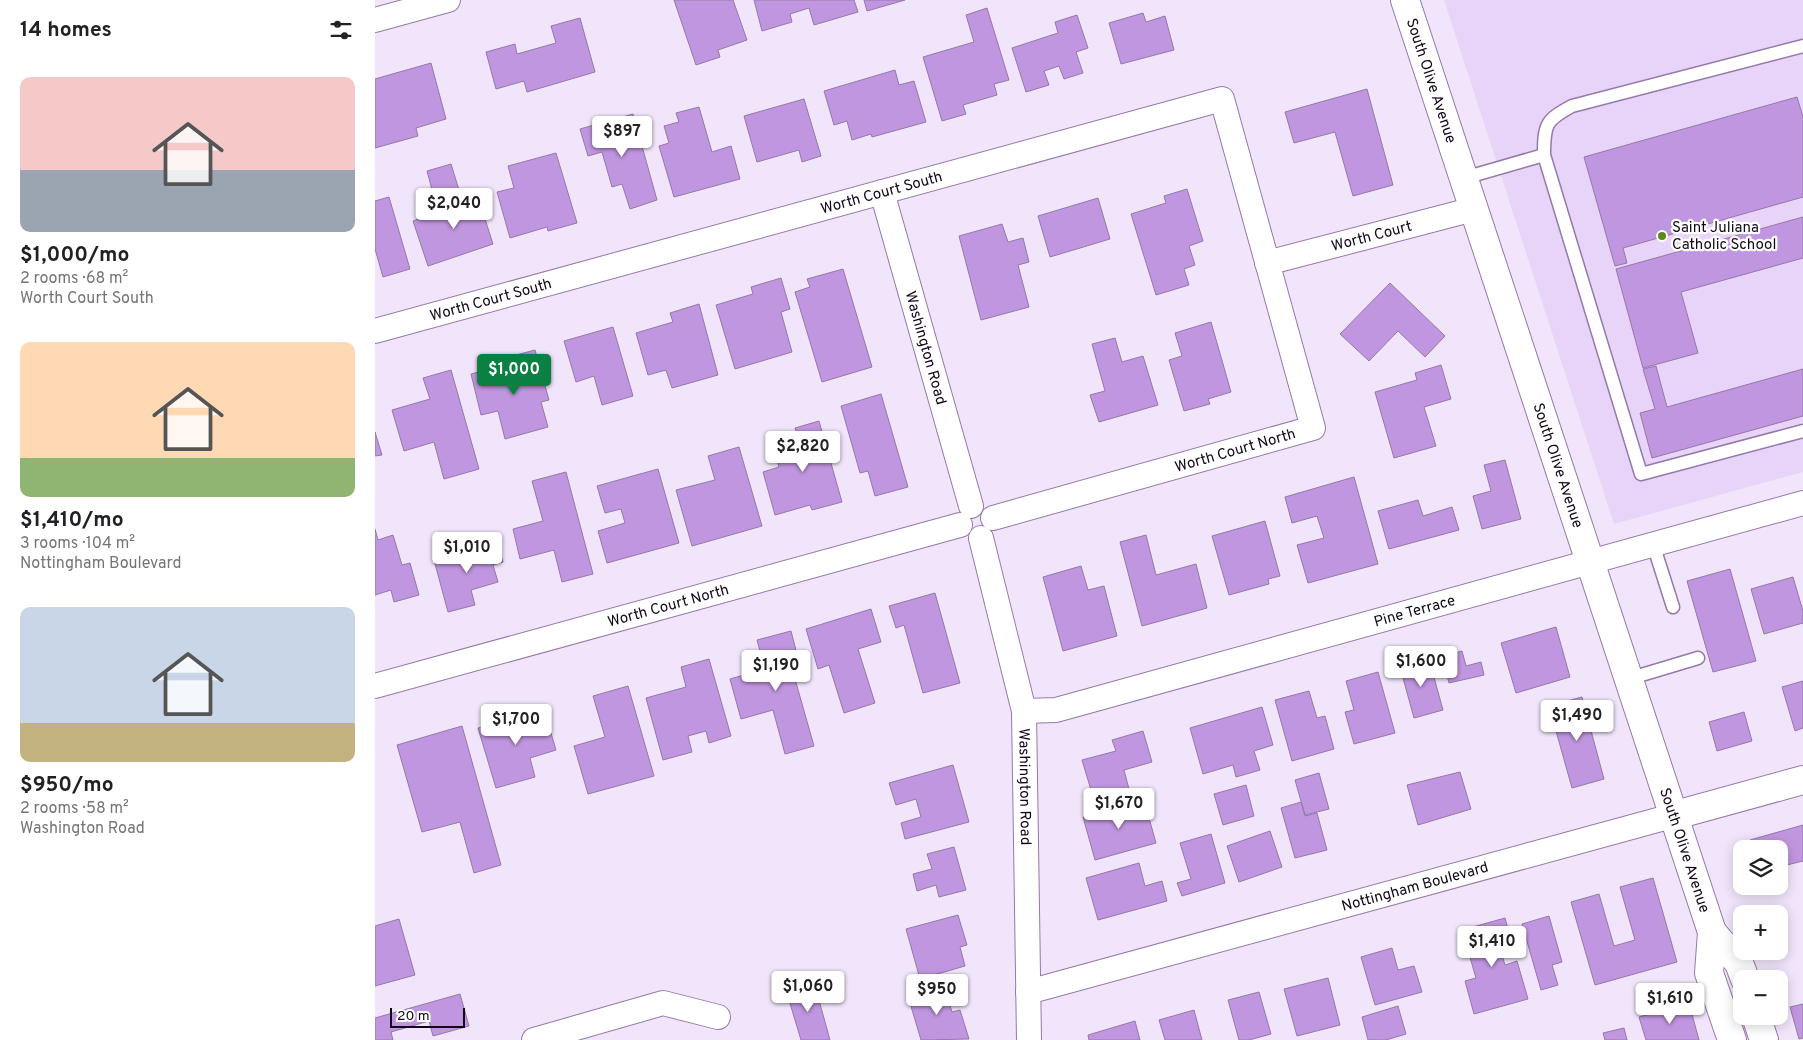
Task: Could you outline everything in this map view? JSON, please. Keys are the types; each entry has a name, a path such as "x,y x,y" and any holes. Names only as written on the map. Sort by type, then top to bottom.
{"street":[{"path":"375,20 447,0"},
{"name":"South Olive Avenue","path":"1405,0 1712,932 1739,963 1742,970"},
{"name":"Worth Court South","path":"375,331 1222,98 1267,264"},
{"name":"Washington Road","path":"882,192 966,515"},
{"name":"Worth Court","path":"1267,264 1474,209"},
{"name":"Worth Court North","path":"993,518 1313,428 1267,264"},
{"name":"Pine Terrace","path":"1024,711 1056,710 1803,503"},
{"path":"982,506 987,508 993,518 993,528 981,538 970,537 966,515 982,506"},
{"name":"Worth Court North","path":"375,686 966,515"},
{"name":"Washington Road","path":"981,538 1024,711 1029,1040"},
{"name":"Nottingham Boulevard","path":"1028,992 1803,780"},
{"name":"South Olive Avenue","path":"1712,932 1709,973 1732,1040"},
{"path":"535,1040 663,1003 719,1017"},
{"path":"1759,1025 1764,1040"}],"lane":[{"path":"1803,46 1572,106 1551,117 1544,134 1544,155 1641,474 1803,431"},
{"path":"1464,178 1544,155"},
{"path":"1653,544 1673,607"},
{"path":"1628,679 1698,658"}],"shaded area":[{"name":"Saint Juliana Catholic School","path":"1444,0 1803,0 1803,472 1614,524"}],"building":[{"path":"674,0 733,0 747,40 718,50 720,57 696,65"},
{"path":"754,0 854,0 858,12 814,25 809,8 790,14 792,22 762,31"},
{"path":"864,0 905,0 867,11"},
{"path":"987,8 1009,80 994,84 997,95 963,105 966,114 942,121 923,57 974,42 966,15"},
{"path":"1143,13 1146,22 1165,16 1174,50 1121,64 1109,23"},
{"path":"1077,15 1088,48 1076,52 1083,73 1064,79 1059,66 1044,71 1049,85 1026,92 1012,48 1058,33 1055,22"},
{"path":"580,18 595,72 527,92 524,81 496,89 486,52 515,44 517,54 556,43 551,26"},
{"path":"431,63 446,119 416,128 418,136 375,148 375,79"},
{"path":"895,70 899,85 914,81 926,122 872,137 871,134 852,140 847,121 834,125 824,91"},
{"path":"1367,89 1393,185 1353,196 1335,132 1294,143 1285,112"},
{"path":"1797,97 1803,117 1803,197 1623,248 1627,263 1615,266 1584,157"},
{"path":"804,99 821,156 802,162 799,150 757,162 744,116"},
{"path":"699,107 712,152 731,146 740,179 674,197 659,146 669,143 664,126 679,122 676,113"},
{"path":"633,114 657,200 630,209 622,184 612,187 602,152 588,156 580,129"},
{"path":"556,153 577,223 548,231 547,227 510,238 497,192 514,188 508,166"},
{"path":"451,164 459,190 434,197 427,171"},
{"path":"1187,189 1203,241 1189,246 1195,265 1184,269 1189,285 1156,295 1131,214 1166,203 1164,196"},
{"path":"476,191 493,244 428,266 413,221 456,207 453,198"},
{"path":"389,197 410,269 383,277 375,249 375,201"},
{"path":"1098,198 1110,239 1050,257 1038,216"},
{"path":"1803,217 1803,258 1681,292 1698,353 1643,368 1616,269"},
{"path":"1002,224 1008,242 1023,238 1029,262 1018,265 1029,307 981,320 959,236"},
{"path":"843,269 872,367 822,382 795,292 810,287 807,279"},
{"path":"781,278 790,309 781,312 792,352 735,369 716,305 753,294 751,287"},
{"path":"1390,283 1445,336 1425,357 1398,331 1369,361 1340,334"},
{"path":"699,304 718,375 672,388 666,370 648,375 636,333 673,322 670,313"},
{"path":"1211,322 1231,392 1208,399 1210,404 1184,411 1169,360 1182,356 1175,333"},
{"path":"613,327 633,396 602,405 594,376 576,382 564,341"},
{"path":"1115,338 1122,362 1143,356 1158,405 1099,422 1090,395 1105,391 1092,344"},
{"path":"535,350 549,400 541,402 548,427 505,439 498,411 481,415 471,374 502,366 506,380 522,376 516,355"},
{"path":"1441,365 1451,399 1424,407 1436,446 1394,458 1375,392 1417,380 1415,373"},
{"path":"1656,366 1667,407 1803,369 1803,416 1652,458 1640,413 1655,409 1643,369"},
{"path":"451,370 479,469 444,479 434,442 404,451 392,410 430,399 423,378"},
{"path":"881,394 908,487 875,496 868,471 860,473 841,406"},
{"path":"819,421 842,502 812,510 810,505 775,515 763,472 779,467 772,444 798,437 795,428"},
{"path":"375,432 382,455 375,456"},
{"path":"739,447 762,526 692,546 676,490 715,480 708,456"},
{"path":"1505,460 1521,519 1482,529 1473,496 1491,491 1484,465"},
{"path":"658,469 679,543 607,563 598,531 625,523 621,509 605,513 597,486"},
{"path":"566,472 593,574 562,582 554,550 520,559 513,529 543,521 532,481"},
{"path":"1354,477 1378,564 1308,583 1297,545 1324,538 1317,516 1292,523 1285,497"},
{"path":"1418,500 1423,516 1452,507 1459,530 1389,549 1378,511"},
{"path":"1265,521 1280,576 1268,579 1269,584 1229,595 1212,536"},
{"path":"375,529 378,540 393,535 402,565 410,563 419,595 394,602 391,590 375,595"},
{"path":"1146,535 1156,575 1196,564 1207,608 1142,626 1120,542"},
{"path":"497,542 503,562 493,565 498,582 471,590 475,605 448,612 434,560"},
{"path":"1081,566 1088,590 1104,586 1117,636 1063,651 1043,577"},
{"path":"1730,569 1756,661 1713,672 1687,581"},
{"path":"1793,577 1803,611 1803,623 1764,634 1751,589"},
{"path":"935,593 960,683 923,693 904,625 896,628 889,606"},
{"path":"871,609 881,642 858,649 875,703 844,713 829,665 818,669 806,629"},
{"path":"1556,627 1570,677 1516,693 1501,643"},
{"path":"791,631 799,662 791,665 814,746 785,754 773,710 741,719 730,679 765,669 757,640"},
{"path":"1462,651 1466,666 1481,662 1484,675 1449,683 1442,657"},
{"path":"709,659 731,736 709,743 706,731 688,736 692,752 663,760 646,698 686,687 681,667"},
{"path":"1429,659 1443,710 1414,718 1400,667"},
{"path":"1378,672 1395,733 1354,744 1345,712 1354,710 1346,681"},
{"path":"1803,681 1803,728 1795,731 1782,687"},
{"path":"628,686 654,776 588,794 574,746 605,737 593,696"},
{"path":"1309,691 1317,718 1325,716 1334,749 1292,761 1275,700"},
{"path":"1582,697 1604,779 1572,788 1549,706"},
{"path":"1262,707 1273,745 1254,751 1260,770 1236,777 1233,765 1203,774 1190,728"},
{"path":"544,709 556,750 530,758 535,777 496,788 478,728"},
{"path":"1744,712 1752,741 1717,751 1709,722"},
{"path":"462,726 501,865 474,873 460,822 422,832 397,745"},
{"path":"1143,731 1152,762 1124,770 1129,789 1094,800 1082,760 1116,751 1112,740"},
{"path":"953,765 969,822 905,839 901,823 921,817 916,799 896,805 889,783"},
{"path":"1460,772 1471,809 1418,825 1407,785"},
{"path":"1319,773 1329,809 1305,815 1295,780"},
{"path":"1246,785 1254,816 1223,825 1214,794"},
{"path":"1144,800 1156,843 1095,860 1083,817"},
{"path":"1301,802 1305,816 1317,813 1327,850 1295,858 1281,808"},
{"path":"1803,825 1803,861 1788,865 1788,840 1750,840"},
{"path":"1270,831 1282,867 1239,882 1227,846"},
{"path":"1211,834 1225,883 1182,896 1177,883 1191,879 1180,843"},
{"path":"954,847 966,890 939,897 936,885 917,891 913,874 932,869 927,854"},
{"path":"1139,863 1145,886 1162,881 1167,901 1098,920 1086,878"},
{"path":"1653,878 1677,962 1595,985 1571,902 1599,894 1614,946 1635,940 1620,887"},
{"path":"958,915 967,945 960,947 965,966 920,979 906,929"},
{"path":"1549,916 1562,962 1552,965 1558,985 1541,990 1522,924"},
{"path":"1505,918 1512,944 1500,948 1505,965 1517,961 1528,999 1474,1014 1465,981 1476,978 1462,930"},
{"path":"399,919 415,975 375,986 375,926"},
{"path":"1392,948 1398,970 1414,966 1422,992 1375,1005 1361,957"},
{"path":"1328,978 1340,1025 1297,1036 1284,989"},
{"path":"814,982 830,1040 801,1040 786,990"},
{"path":"944,985 952,1012 960,1010 969,1039 921,1040 908,996"},
{"path":"1259,992 1271,1034 1249,1040 1239,1040 1228,1000"},
{"path":"460,994 469,1026 433,1036 429,1021 391,1032 393,1040 375,1040 375,1018"},
{"path":"1689,1003 1699,1040 1646,1040 1639,1017"},
{"path":"1803,1004 1803,1038 1799,1039 1790,1007"},
{"path":"1398,1006 1406,1034 1386,1040 1368,1040 1362,1017"},
{"path":"1194,1010 1202,1040 1165,1040 1159,1020"},
{"path":"1135,1021 1140,1040 1089,1040 1088,1035"},
{"path":"1624,1028 1627,1040 1605,1040 1603,1033"}],"place":[{"name":"Saint Juliana Catholic School","path":"1662,236"}]}
